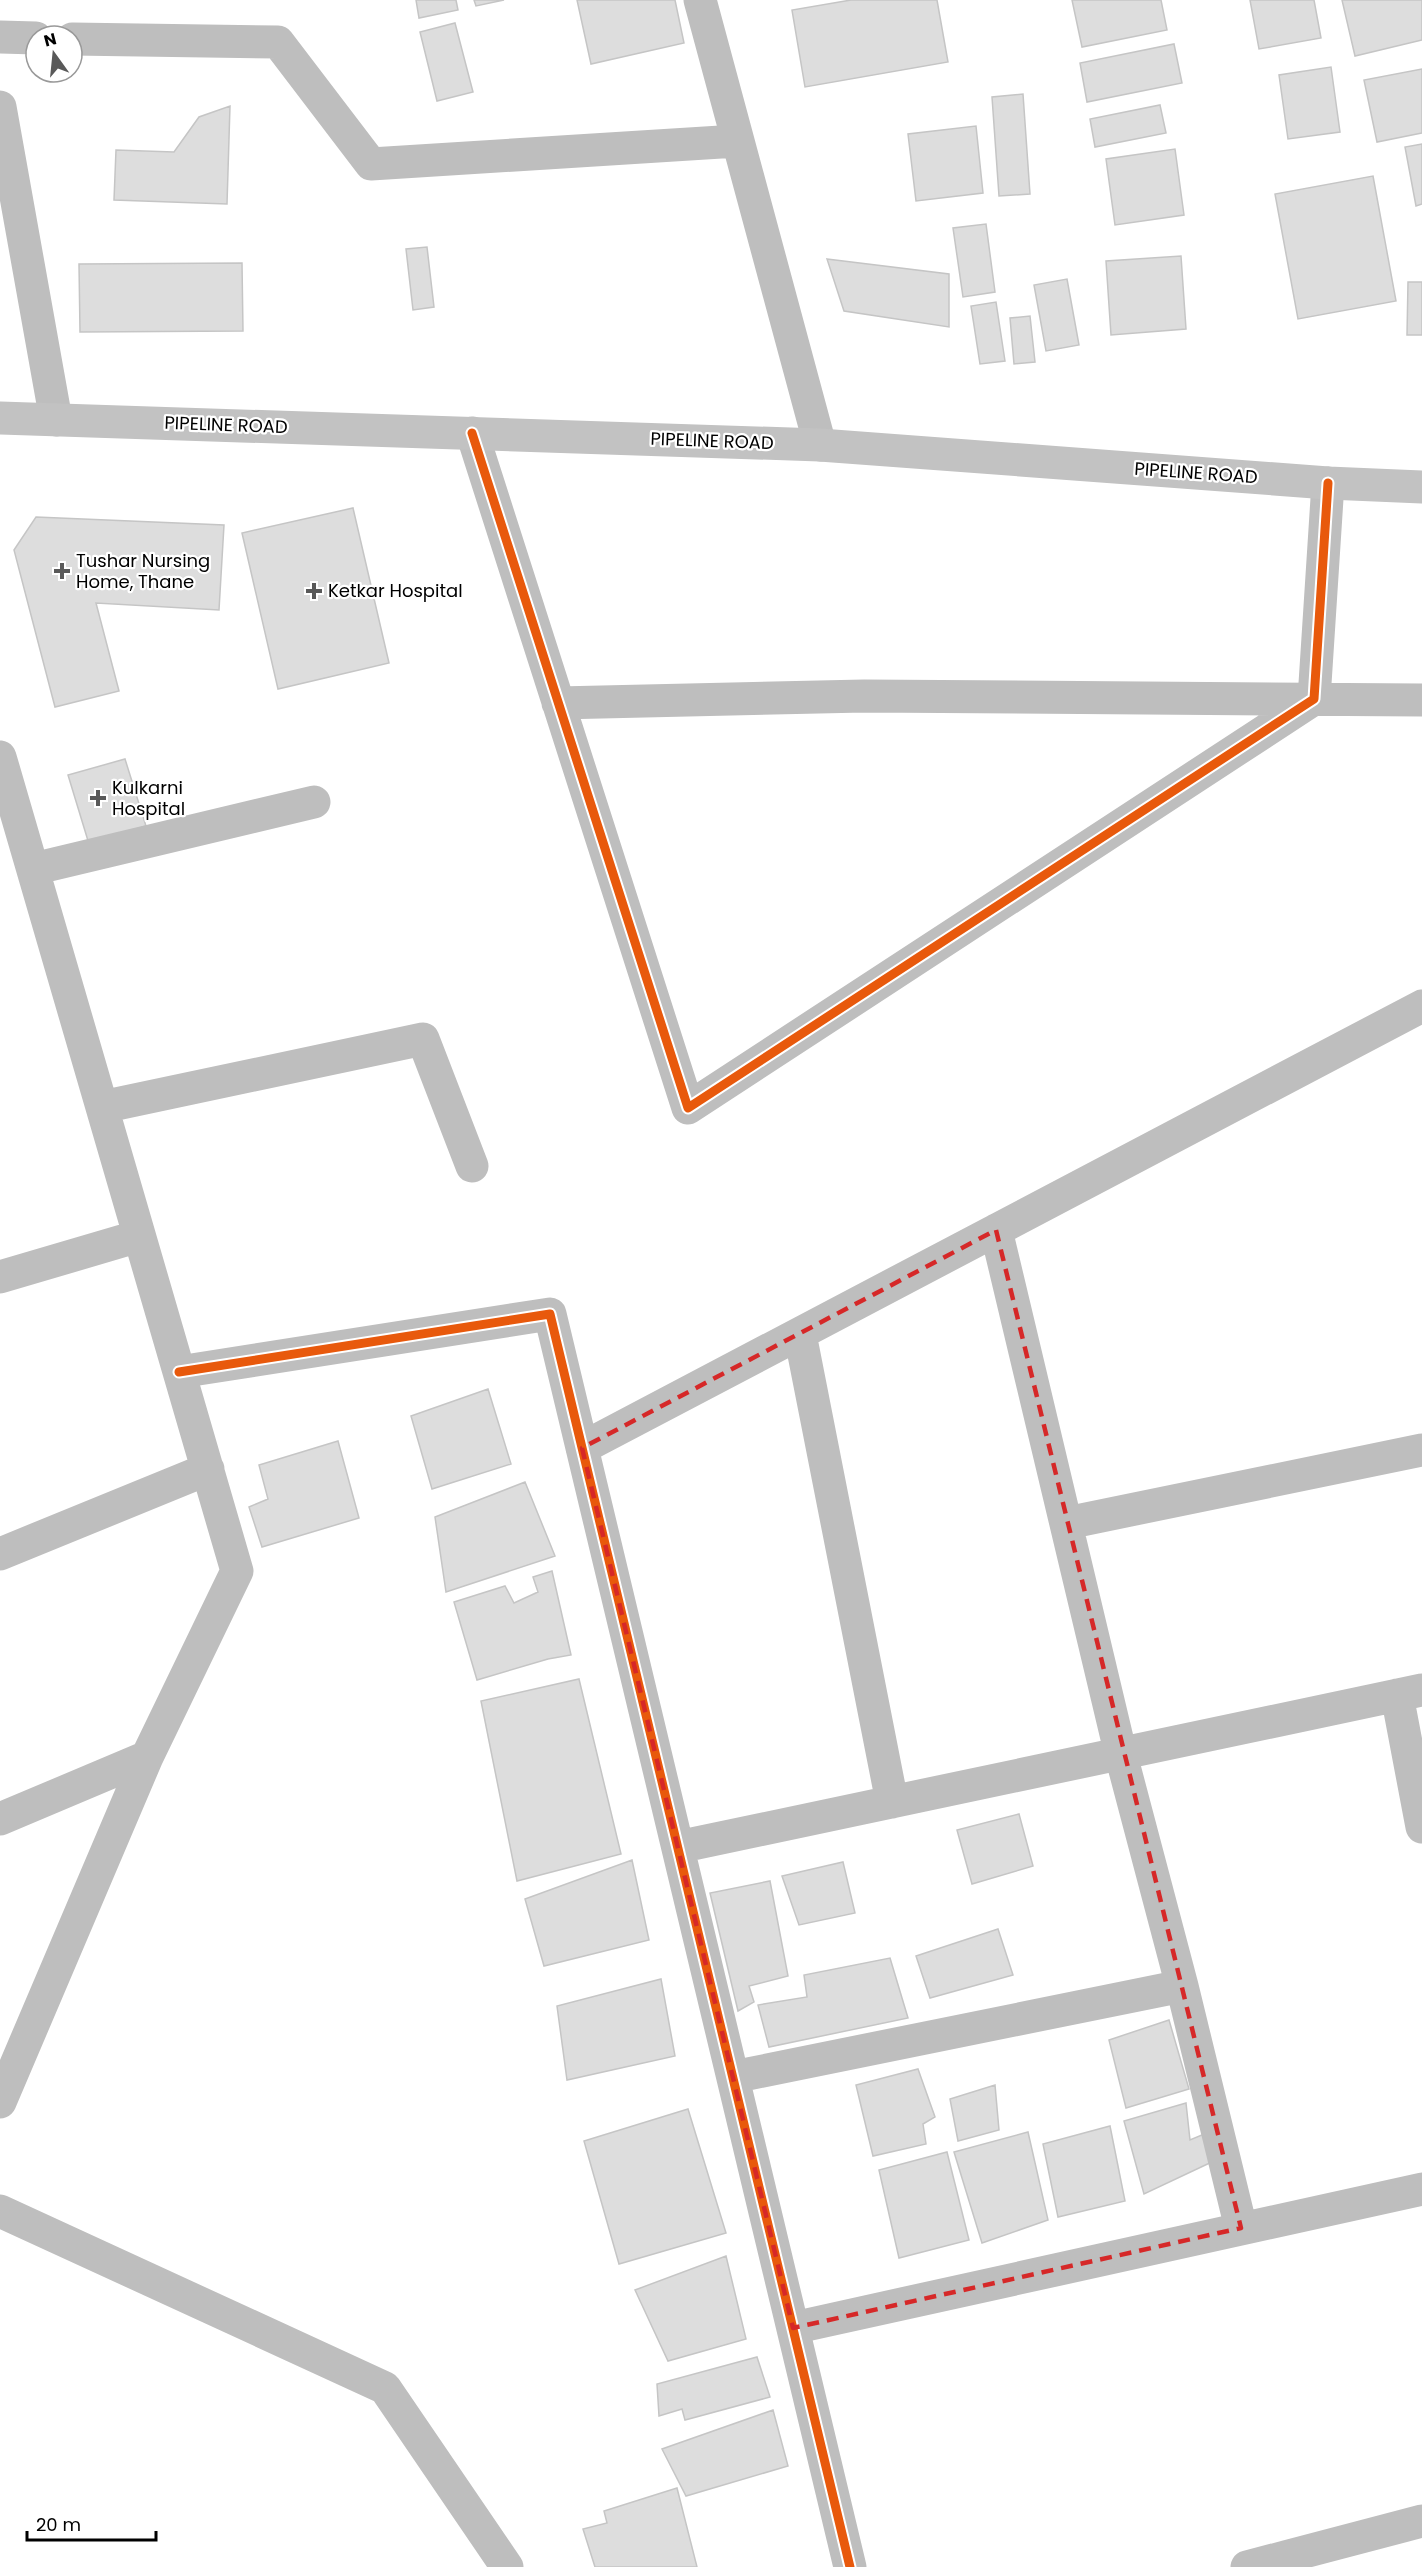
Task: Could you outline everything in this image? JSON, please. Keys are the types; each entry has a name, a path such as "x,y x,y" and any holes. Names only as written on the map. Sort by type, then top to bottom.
{"main road":[{"name":"PIPELINE ROAD","path":"0,418 819,445 1328,483 1422,487"}],"street":[{"path":"700,0 819,445"},
{"path":"0,37 24,38"},
{"path":"84,39 278,42 371,164 737,141"},
{"path":"0,107 56,420"},
{"path":"472,433 688,1108 1314,699"},
{"path":"1314,699 1328,483"},
{"path":"558,703 864,696 1422,700"},
{"path":"0,757 237,1571 147,1757 0,2102"},
{"path":"33,869 314,802"},
{"path":"582,1448 1422,1006"},
{"path":"102,1107 423,1039 472,1166"},
{"path":"996,1230 1121,1755 1182,1986 1241,2228"},
{"path":"0,1277 140,1236"},
{"path":"179,1372 550,1314 850,2567"},
{"path":"800,1334 892,1802"},
{"path":"1067,1522 1422,1450"},
{"path":"0,1554 208,1469"},
{"path":"678,1847 1410,1693 1422,1827"},
{"path":"0,1819 147,1757"},
{"path":"733,2077 1182,1986"},
{"path":"793,2328 1422,2188"},
{"path":"0,2211 385,2388 507,2567"},
{"path":"1246,2567 1422,2521"}],"highlighted area":[{"path":"996,1230 1241,2228 793,2328 582,1448"}],"building":[{"path":"416,0 456,0 458,10 419,18"},
{"path":"474,0 504,0 476,6"},
{"path":"577,0 675,0 684,43 591,64"},
{"path":"851,0 937,0 948,62 805,87 792,10"},
{"path":"1072,0 1161,0 1167,30 1082,47"},
{"path":"1250,0 1314,0 1321,38 1259,49"},
{"path":"1342,0 1422,0 1422,40 1355,56"},
{"path":"455,23 473,92 437,101 420,32"},
{"path":"1174,44 1182,83 1087,102 1080,63"},
{"path":"1331,67 1340,132 1288,139 1279,75"},
{"path":"1422,69 1422,133 1377,142 1364,80"},
{"path":"1023,94 1030,194 999,196 992,97"},
{"path":"1160,105 1166,133 1095,147 1090,119"},
{"path":"230,106 227,204 114,200 116,150 174,152 199,117"},
{"path":"976,126 983,193 916,201 908,134"},
{"path":"1422,144 1422,204 1416,206 1405,147"},
{"path":"1175,149 1184,215 1115,225 1106,159"},
{"path":"1373,176 1396,301 1298,319 1275,194"},
{"path":"986,224 995,292 963,297 953,228"},
{"path":"427,247 434,307 413,310 406,249"},
{"path":"1181,256 1186,329 1111,335 1106,261"},
{"path":"827,259 949,274 949,327 844,311"},
{"path":"242,263 243,331 80,332 79,264"},
{"path":"1067,279 1079,345 1046,351 1034,285"},
{"path":"1408,282 1422,282 1422,335 1407,335"},
{"path":"996,302 1005,361 980,364 971,306"},
{"path":"1030,316 1035,362 1014,364 1010,318"},
{"path":"353,508 389,663 278,689 242,533"},
{"path":"36,517 224,525 219,610 96,603 119,691 55,707 14,550"},
{"path":"125,759 146,826 89,844 68,775"},
{"path":"488,1389 511,1464 432,1489 411,1416"},
{"path":"338,1441 359,1518 262,1547 249,1507 268,1499 259,1465"},
{"path":"525,1482 555,1556 446,1592 435,1517"},
{"path":"552,1571 571,1655 548,1659 477,1680 454,1602 505,1586 514,1603 538,1592 533,1577"},
{"path":"579,1679 621,1854 517,1881 481,1701"},
{"path":"1019,1814 1033,1866 972,1884 957,1830"},
{"path":"632,1860 649,1940 544,1966 525,1899"},
{"path":"843,1862 855,1913 799,1925 782,1876"},
{"path":"770,1881 788,1976 749,1986 754,2002 738,2011 710,1893"},
{"path":"998,1929 1013,1975 930,1998 916,1956"},
{"path":"890,1958 908,2018 769,2047 758,2005 807,1997 804,1975"},
{"path":"661,1979 675,2056 567,2080 557,2006"},
{"path":"1169,2020 1189,2089 1126,2108 1109,2040"},
{"path":"918,2069 935,2117 923,2124 926,2144 873,2156 856,2085"},
{"path":"995,2085 999,2130 958,2141 950,2099"},
{"path":"1186,2103 1190,2140 1209,2132 1216,2160 1144,2194 1124,2121"},
{"path":"688,2109 726,2233 619,2264 584,2141"},
{"path":"1110,2126 1125,2201 1058,2217 1043,2144"},
{"path":"1028,2132 1048,2220 982,2243 954,2152"},
{"path":"947,2152 969,2240 899,2258 879,2170"},
{"path":"726,2256 746,2339 668,2361 635,2290"},
{"path":"757,2357 770,2397 685,2420 682,2409 659,2416 657,2384"},
{"path":"773,2410 788,2466 686,2496 662,2449"},
{"path":"677,2488 697,2567 595,2567 583,2529 607,2523 604,2511"}],"cycle path":[{"path":"472,433 688,1108 1314,699 1328,483"},
{"path":"179,1372 550,1314 850,2567"}],"place":[{"name":"Tushar Nursing Home, Thane","path":"62,571"},
{"name":"Ketkar Hospital","path":"314,591"},
{"name":"Kulkarni Hospital","path":"98,798"}]}
